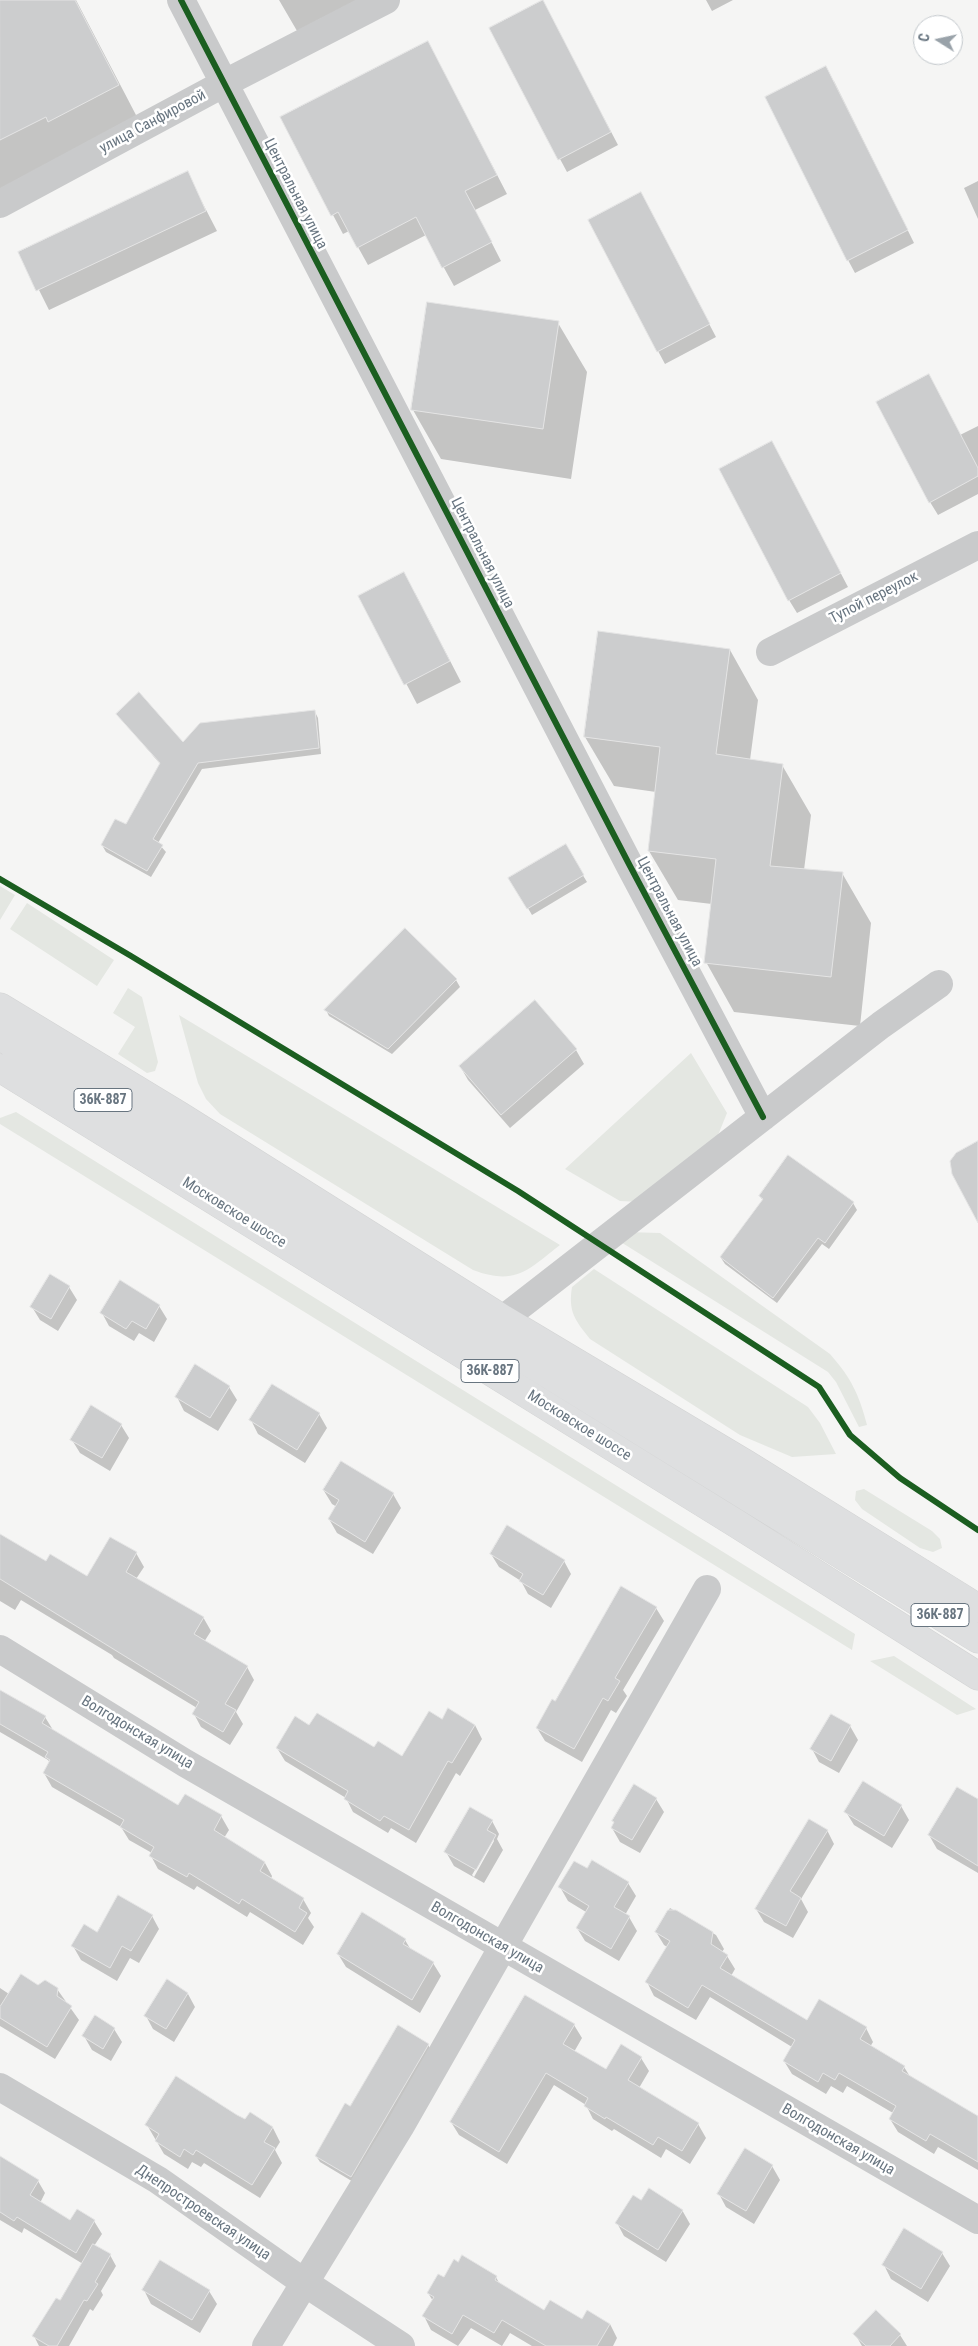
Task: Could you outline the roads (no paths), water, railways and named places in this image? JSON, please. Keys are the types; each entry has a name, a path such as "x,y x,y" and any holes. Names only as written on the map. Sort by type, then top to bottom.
{"main road":[{"name":"36К-887","path":"0,1007 180,1116 503,1319 746,1464 978,1608"},
{"name":"Московское шоссе","path":"0,1036 978,1638"},
{"name":"Московское шоссе","path":"0,1068 729,1519 978,1676"}],"street":[{"name":"Центральная улица","path":"181,0 223,84 763,1117"},
{"name":"улица Санфировой","path":"0,204 223,84 386,0"},
{"name":"Тупой переулок","path":"770,652 978,545"},
{"path":"503,1319 881,1025 939,984"},
{"path":"266,2346 400,2127 504,1948 707,1589"},
{"name":"Волгодонская улица","path":"0,1649 184,1763 978,2220"},
{"name":"Днепростроевская улица","path":"0,2087 158,2180 305,2283 401,2346"}]}
